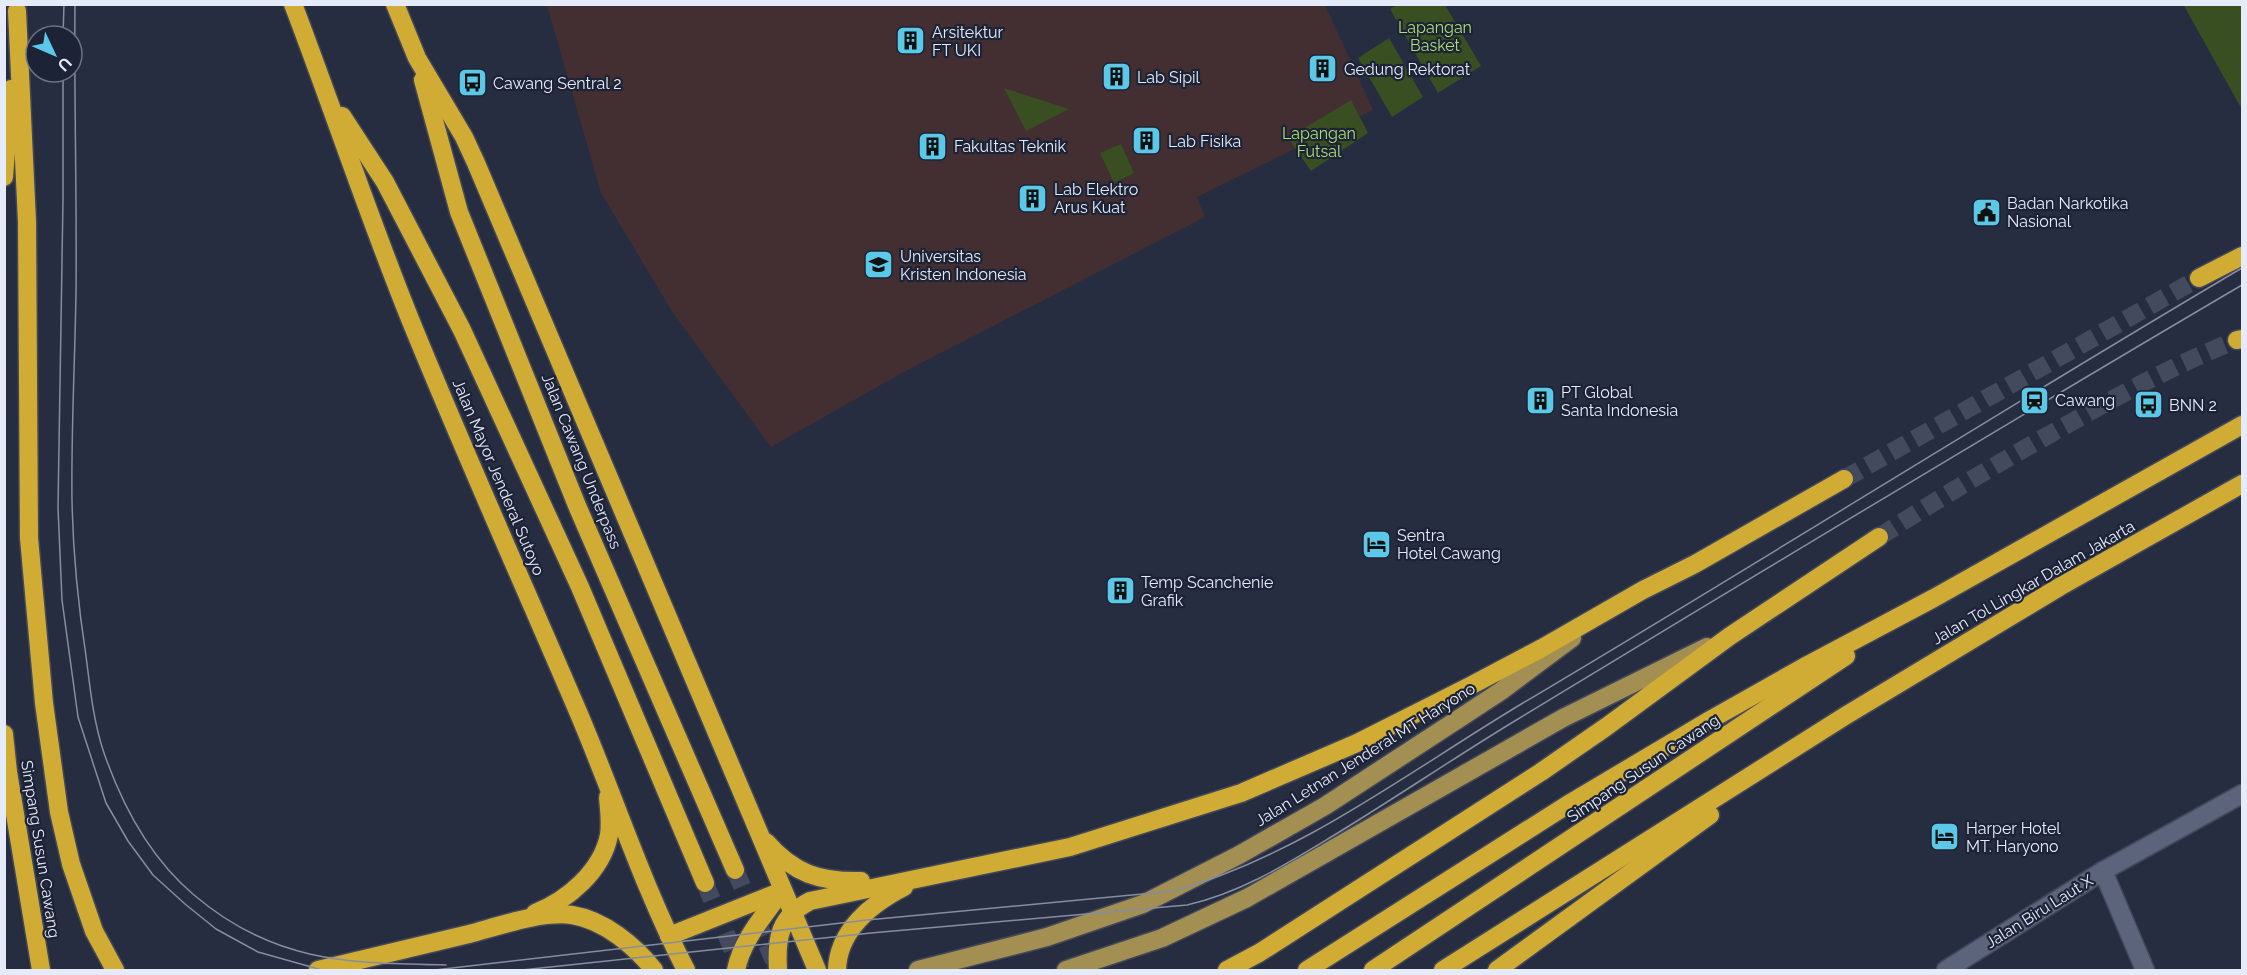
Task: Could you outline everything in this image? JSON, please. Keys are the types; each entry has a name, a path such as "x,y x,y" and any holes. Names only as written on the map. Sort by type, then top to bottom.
{"highway":[{"name":"Jalan Mayor Jenderal Sutoyo","path":"293,4 410,318 605,776 669,936 686,967"},
{"path":"396,4 417,58 464,137 476,163 817,970"},
{"path":"4,177 17,8"},
{"path":"17,8 27,222 29,538 44,703 59,812 71,864 94,931 115,970"},
{"name":"Jalan Cawang Underpass","path":"417,58 459,212 578,508 735,870"},
{"path":"330,101 385,182 462,330 580,587 705,883"},
{"path":"2199,278 2242,256"},
{"name":"Jalan Tol Lingkar Dalam Jakarta","path":"1934,598 2242,425"},
{"name":"Jalan Letnan Jenderal MT Haryono","path":"918,879 1070,847 1241,793 1357,743 1542,648 1844,479"},
{"name":"Jalan Tol Lingkar Dalam Jakarta","path":"1845,717 2061,586 2242,483"},
{"path":"1227,970 1268,947 1540,772 1606,727 1730,636 1879,537"},
{"path":"1307,970 1567,805 1700,726 1804,667 1934,598"},
{"name":"Simpang Susun Cawang","path":"1373,970 1934,598"},
{"path":"1443,970 1845,717"},
{"path":"1497,970 1845,717"},
{"name":"Simpang Susun Cawang","path":"4,734 8,772 41,970"},
{"path":"511,923 559,900 574,889 598,862 610,827 605,776"},
{"path":"759,834 783,859 816,878 838,882 918,879"},
{"path":"778,970 777,949 782,928 791,913 800,906 820,898 918,879"},
{"path":"837,970 844,942 857,921 882,900 918,879"},
{"path":"669,936 782,891"},
{"path":"736,970 740,955 751,933 782,891"},
{"path":"318,970 553,915 571,915 587,919 619,937 654,970"}],"main road":[{"name":"Jalan Letnan Jenderal MT Haryono","path":"918,970 1047,937 1143,904 1239,855 1325,806 1502,691 1566,642 1643,590"},
{"path":"1066,970 1162,938 1246,898 1563,718 1730,636"}],"street":[{"name":"Jalan Biru Laut X","path":"1946,970 2103,871 2242,794"},
{"path":"2103,871 2145,970"}],"shaded area":[{"name":"Universitas Kristen Indonesia","path":"547,5 1325,5 1373,110 1197,197 1205,217 900,374 771,447 673,313 601,193"}],"green space":[{"path":"2183,4 2242,5 2242,107 2240,106"},
{"name":"Lapangan Basket","path":"1397,5 1445,5 1481,66 1438,93 1390,9"},
{"path":"1389,38 1423,97 1392,117 1358,58"},
{"path":"1004,88 1069,109 1026,131"},
{"name":"Lapangan Futsal","path":"1351,100 1368,133 1311,171 1288,138"},
{"path":"1121,144 1134,173 1114,183 1100,153"}],"tunnel":[{"path":"1844,479 2199,278"},
{"path":"1879,537 1997,464 2111,400 2173,368 2237,340"},
{"path":"735,870 778,970"},
{"path":"705,883 741,970"}],"tram line":[{"path":"63,24 64,4"},
{"path":"75,4 76,318 72,449 73,520 78,598 92,703 110,770 128,809 164,864 194,895 224,917 253,934 283,947 344,960 446,965"},
{"path":"63,84 58,508 62,600 78,717 106,803 128,841 153,875 216,929 258,952 322,970"},
{"path":"435,970 867,920 1174,891 1222,875 1267,856 1354,809 1523,703 2242,268"},
{"path":"522,970 871,933 1187,905 1244,886 1314,847 1518,719 2242,285"}],"place":[{"name":"Arsitektur FT UKI","path":"911,41"},
{"name":"Gedung Rektorat","path":"1323,69"},
{"name":"Lab Sipil","path":"1116,77"},
{"name":"Cawang Sentral 2","path":"472,83"},
{"name":"Lab Fisika","path":"1147,141"},
{"name":"Fakultas Teknik","path":"933,146"},
{"name":"Lab Elektro Arus Kuat","path":"1033,198"},
{"name":"Badan Narkotika Nasional","path":"1986,212"},
{"name":"Universitas Kristen Indonesia","path":"879,265"},
{"name":"Cawang","path":"2034,400"},
{"name":"PT Global Santa Indonesia","path":"1540,401"},
{"name":"BNN 2","path":"2148,405"},
{"name":"Sentra Hotel Cawang","path":"1376,544"},
{"name":"Temp Scanchenie Grafik","path":"1120,591"},
{"name":"Harper Hotel MT. Haryono","path":"1945,837"}]}
